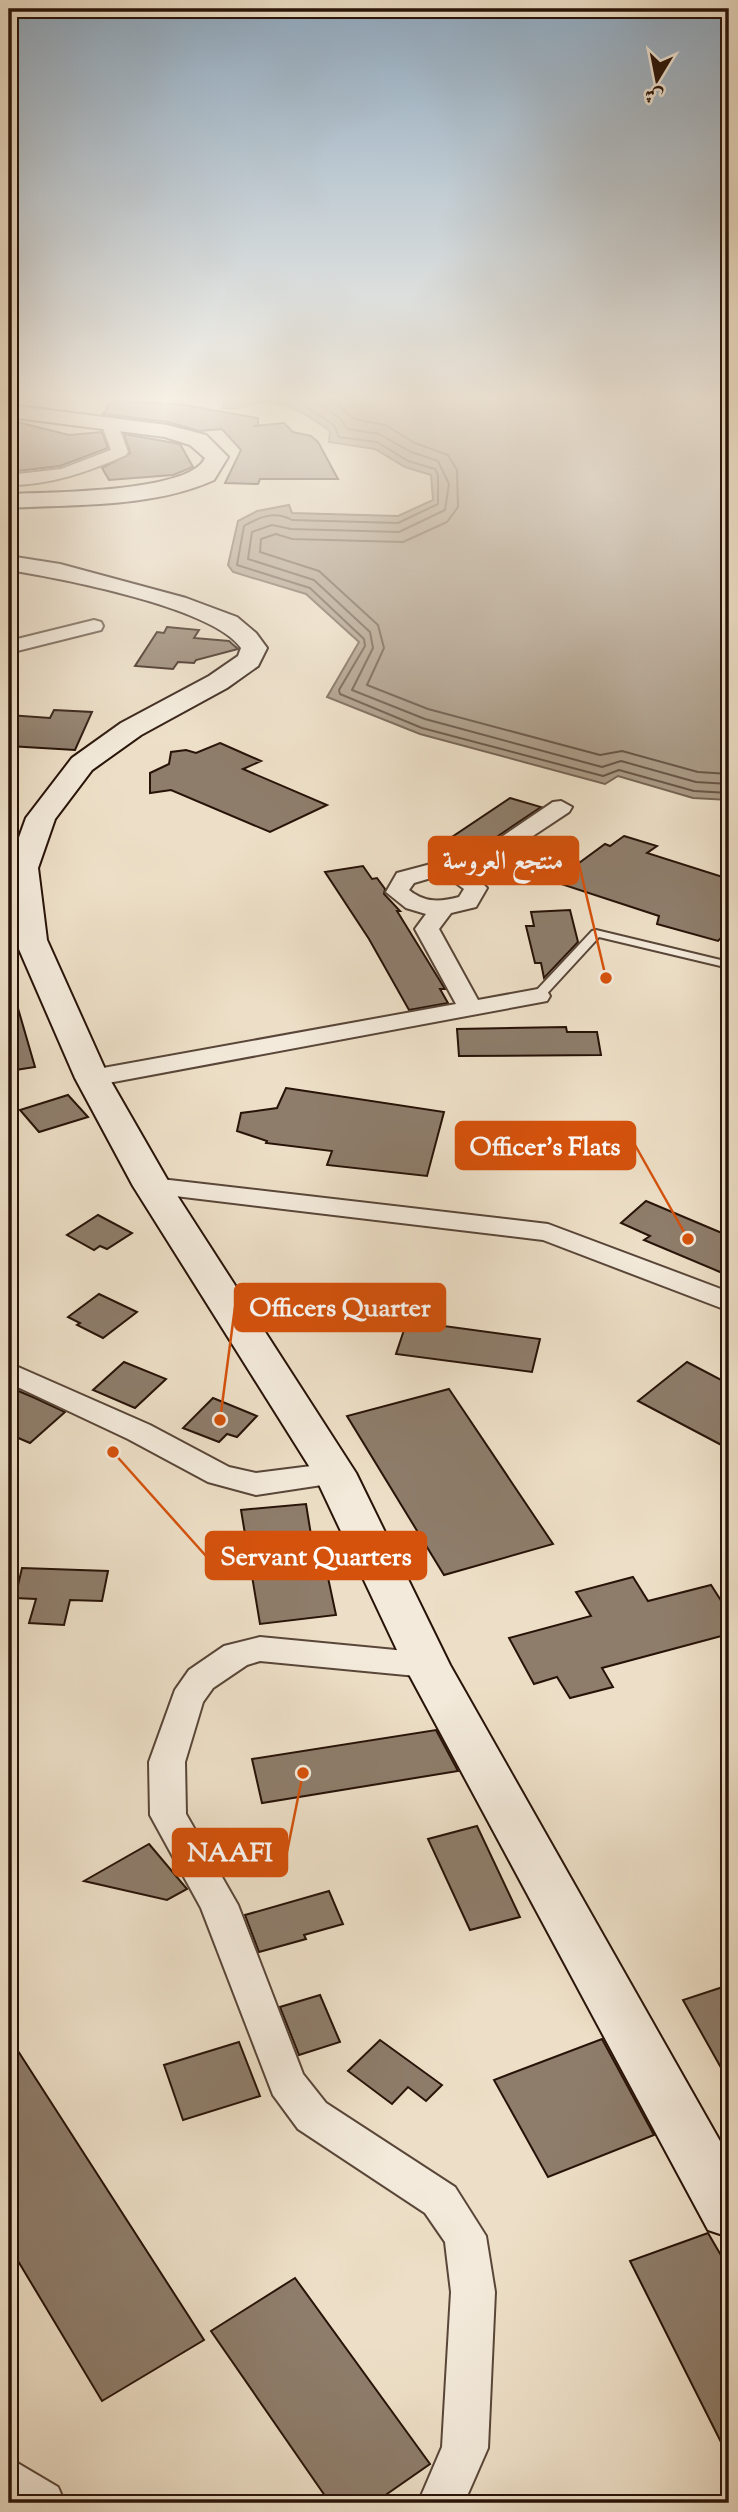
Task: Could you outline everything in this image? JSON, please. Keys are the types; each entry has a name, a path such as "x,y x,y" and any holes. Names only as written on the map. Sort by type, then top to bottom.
{"main road":[{"path":"9,563 60,571 177,603 228,622 247,638 254,648 249,660 218,682 131,729 82,764 41,818 23,869 31,940 92,1078 152,1186 335,1473 427,1665 729,2211"}],"street":[{"path":"9,647 94,626"},
{"path":"460,875 561,807"},
{"path":"431,871 460,875 476,888 468,902 442,909 412,905 397,892 405,878 431,871"},
{"path":"442,909 428,929 470,1007"},
{"path":"92,1078 538,996"},
{"path":"152,1186 548,1233 729,1302"},
{"path":"9,1372 139,1432 219,1475 256,1483 335,1473"},
{"path":"427,1665 260,1650 236,1655 201,1679 187,1699 167,1762 168,1815 219,1905 287,2083 312,2116 440,2200 465,2236 473,2292 465,2448 441,2503"},
{"path":"9,2480 42,2503"}],"lane":[{"path":"538,996 596,933 729,965"}],"water":[{"path":"247,516 729,516 729,800 693,798 618,776 605,784 420,734 327,697 359,642 306,594 233,572 228,565 238,521"}],"building":[{"path":"167,627 199,630 194,638 229,641 238,649 196,660 194,663 178,662 173,669 135,666 157,632 164,633"},
{"path":"54,710 92,712 75,750 9,746 9,715 50,718"},
{"path":"220,743 261,761 243,769 327,805 270,832 171,790 150,793 150,773 169,764 171,752 186,750 196,753"},
{"path":"510,798 541,807 473,853 443,843"},
{"path":"624,836 657,846 647,853 729,879 729,930 718,941 657,924 659,916 558,883 572,873 568,871 605,844 610,846"},
{"path":"363,866 372,879 377,878 385,889 384,894 400,911 397,911 445,989 440,989 448,1003 409,1010 369,939 325,872"},
{"path":"570,910 578,942 544,978 541,963 535,963 526,926 534,926 531,912"},
{"path":"9,998 15,998 35,1067 9,1071"},
{"path":"566,1027 567,1032 597,1032 601,1055 459,1056 457,1029"},
{"path":"286,1088 444,1112 427,1176 327,1165 332,1151 266,1143 267,1141 237,1131 241,1113 277,1108"},
{"path":"68,1095 88,1117 39,1132 20,1110"},
{"path":"646,1201 729,1236 729,1265 720,1272 644,1240 650,1236 621,1223"},
{"path":"98,1215 132,1233 107,1249 100,1246 94,1250 67,1235"},
{"path":"99,1294 137,1312 103,1338 77,1325 80,1323 68,1317"},
{"path":"407,1321 540,1339 532,1372 396,1354"},
{"path":"124,1362 166,1379 135,1408 93,1390"},
{"path":"687,1362 729,1384 729,1449 638,1401"},
{"path":"9,1387 65,1412 30,1443 9,1434"},
{"path":"449,1389 553,1544 444,1575 347,1416"},
{"path":"213,1398 257,1416 237,1437 227,1434 219,1442 183,1428"},
{"path":"306,1504 312,1541 320,1540 336,1615 260,1624 241,1510"},
{"path":"22,1568 108,1571 102,1601 70,1600 64,1625 29,1623 36,1599 15,1598"},
{"path":"633,1577 648,1601 711,1585 729,1613 729,1634 602,1668 613,1687 570,1698 557,1677 534,1684 509,1638 591,1616 576,1592"},
{"path":"436,1730 458,1771 262,1803 252,1759"},
{"path":"477,1826 520,1917 470,1930 428,1839"},
{"path":"149,1844 187,1889 167,1900 84,1881"},
{"path":"329,1891 343,1924 304,1935 306,1939 259,1952 245,1915"},
{"path":"729,1985 729,2082 683,2000"},
{"path":"320,1995 340,2042 299,2055 280,2007"},
{"path":"9,2037 204,2340 102,2401 9,2246"},
{"path":"602,2039 654,2135 548,2177 494,2080"},
{"path":"380,2040 442,2085 426,2101 408,2087 392,2104 348,2071"},
{"path":"239,2042 260,2096 183,2120 164,2065"},
{"path":"708,2233 729,2269 729,2458 630,2261"},
{"path":"295,2278 430,2464 374,2503 330,2503 211,2331"}],"place":[{"name":"منتجع العروسة","path":"606,978"},
{"name":"Officer's Flats","path":"688,1239"},
{"name":"Officers Quarter","path":"220,1420"},
{"name":"Servant Quarters","path":"113,1452"},
{"name":"NAAFI","path":"303,1773"}]}
